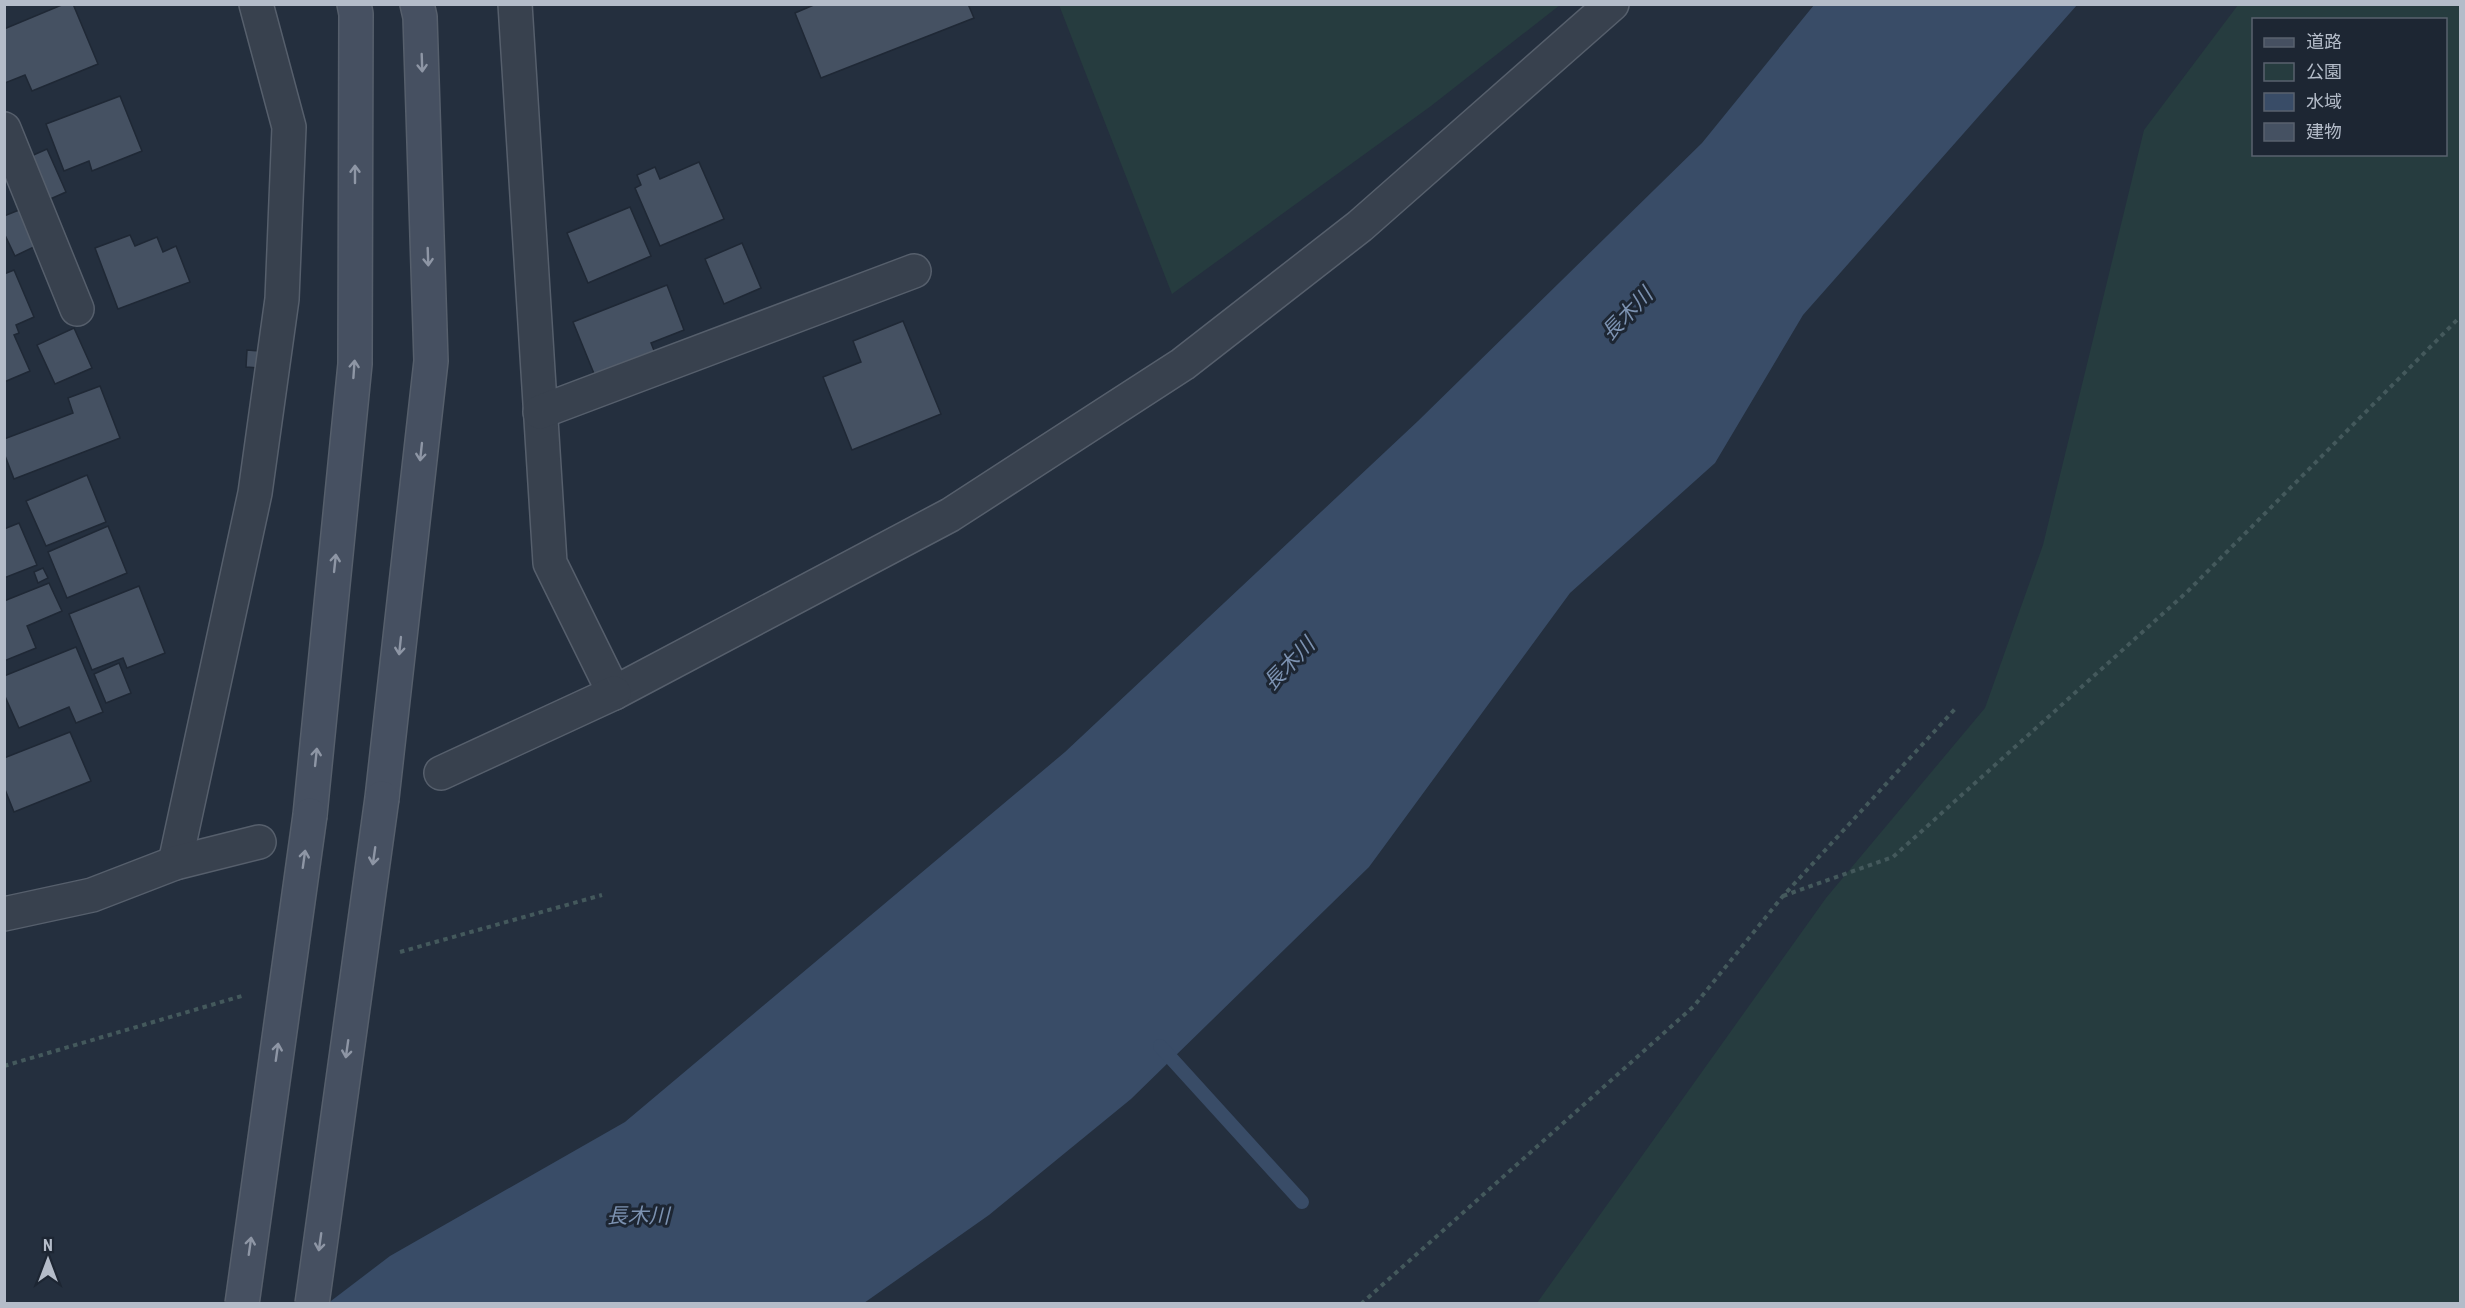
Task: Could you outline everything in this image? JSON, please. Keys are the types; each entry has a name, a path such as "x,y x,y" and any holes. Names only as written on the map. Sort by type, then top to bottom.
{"street":[{"path":"175,863 255,493 282,298 290,127 256,4"},
{"path":"242,1304 310,815 355,364 356,14 354,4"},
{"path":"312,1304 382,798 431,361 420,17 417,4"},
{"path":"515,4 550,563 614,693"},
{"path":"441,773 614,693 950,515 1183,364 1360,226 1612,4"},
{"path":"4,129 77,309"},
{"path":"540,412 914,271"},
{"path":"4,914 92,895 175,863 259,842"}],"path":[{"path":"1783,896 1893,857 2188,591 2460,317"},
{"path":"1361,1304 1694,1006 1783,896 1955,709"}],"green space":[{"path":"1059,5 1560,5 1431,106 1172,294"},
{"path":"2238,5 2460,5 2460,1303 1537,1303 1826,898 1985,708 2043,545 2144,130"}],"water":[{"name":"長木川","path":"1814,5 2077,5 1803,315 1715,463 1570,593 1369,867 1131,1099 989,1215 864,1303 327,1304 390,1256 625,1122 1065,752 1418,421 1702,143"}],"building":[{"path":"64,4 73,4 98,64 32,91 25,75 5,83 4,29"},
{"path":"816,4 968,4 974,18 821,78 795,13"},
{"path":"120,96 142,151 92,171 89,161 64,171 46,124"},
{"path":"47,149 66,192 48,200 29,157"},
{"path":"699,162 724,219 660,246 635,188 641,185 637,175 655,167 660,179"},
{"path":"630,207 651,256 588,283 567,233"},
{"path":"19,210 36,246 15,256 4,233 4,216"},
{"path":"130,235 135,246 157,237 163,252 176,246 190,282 118,309 95,248"},
{"path":"742,243 761,288 724,304 705,259"},
{"path":"14,270 34,317 16,325 19,333 14,335 30,371 4,382 4,274"},
{"path":"667,285 684,330 651,343 655,353 595,376 573,322"},
{"path":"903,321 941,414 852,450 823,377 861,362 853,341"},
{"path":"74,328 92,368 55,384 37,345"},
{"path":"247,350 259,351 258,368 246,367"},
{"path":"100,386 120,438 14,479 4,453 4,439 73,413 68,398"},
{"path":"87,475 106,522 46,546 26,501"},
{"path":"19,523 37,565 4,578 4,529"},
{"path":"108,526 127,573 67,598 48,552"},
{"path":"43,568 48,578 38,583 34,572"},
{"path":"49,583 62,611 27,626 36,648 4,661 4,601"},
{"path":"139,586 165,653 127,668 123,658 92,670 69,614"},
{"path":"76,647 103,712 76,723 69,707 19,728 4,694 4,676"},
{"path":"119,663 131,693 106,703 94,674"},
{"path":"70,732 91,781 14,812 4,787 4,758"}],"waterway":[{"path":"1160,1046 1302,1202"}]}
